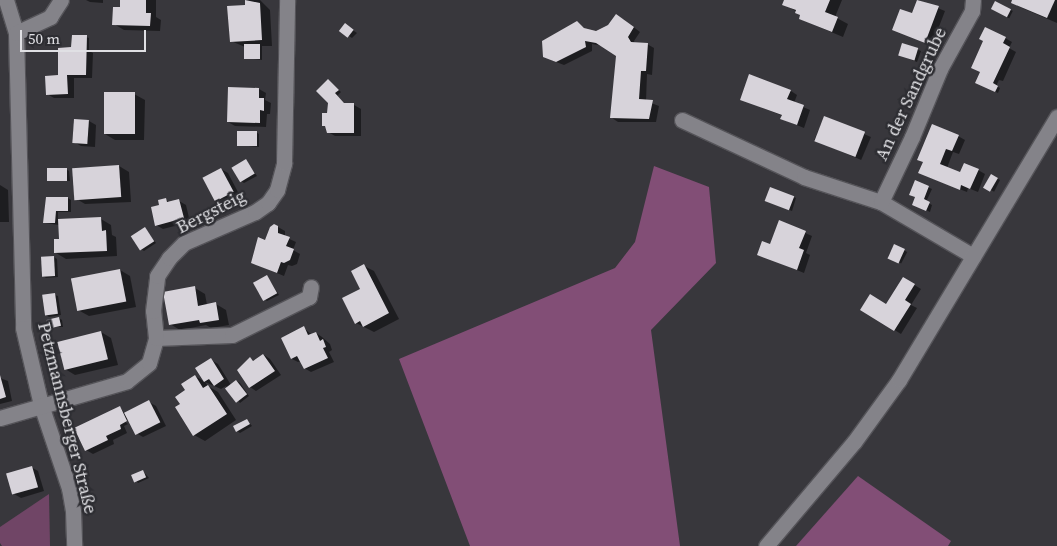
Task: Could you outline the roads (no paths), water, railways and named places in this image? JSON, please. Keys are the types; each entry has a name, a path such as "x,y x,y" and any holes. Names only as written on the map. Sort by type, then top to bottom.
{"street":[{"name":"Petzmannsberger Straße","path":"6,0 16,33 23,328 41,405 68,488 73,511 74,546"},
{"path":"16,33 50,17 61,0"},
{"name":"Bergsteig","path":"0,418 127,380 149,363 156,338 153,311 157,276 169,258 184,243 255,212 268,203 277,190 284,163 287,0"},
{"name":"An der Sandgrube","path":"881,202 912,137 940,69 972,12 973,0"},
{"path":"766,546 854,442 899,380 1057,118"},
{"path":"682,120 804,177 881,202 973,256"},
{"path":"156,338 232,335 310,297 311,287"}]}
